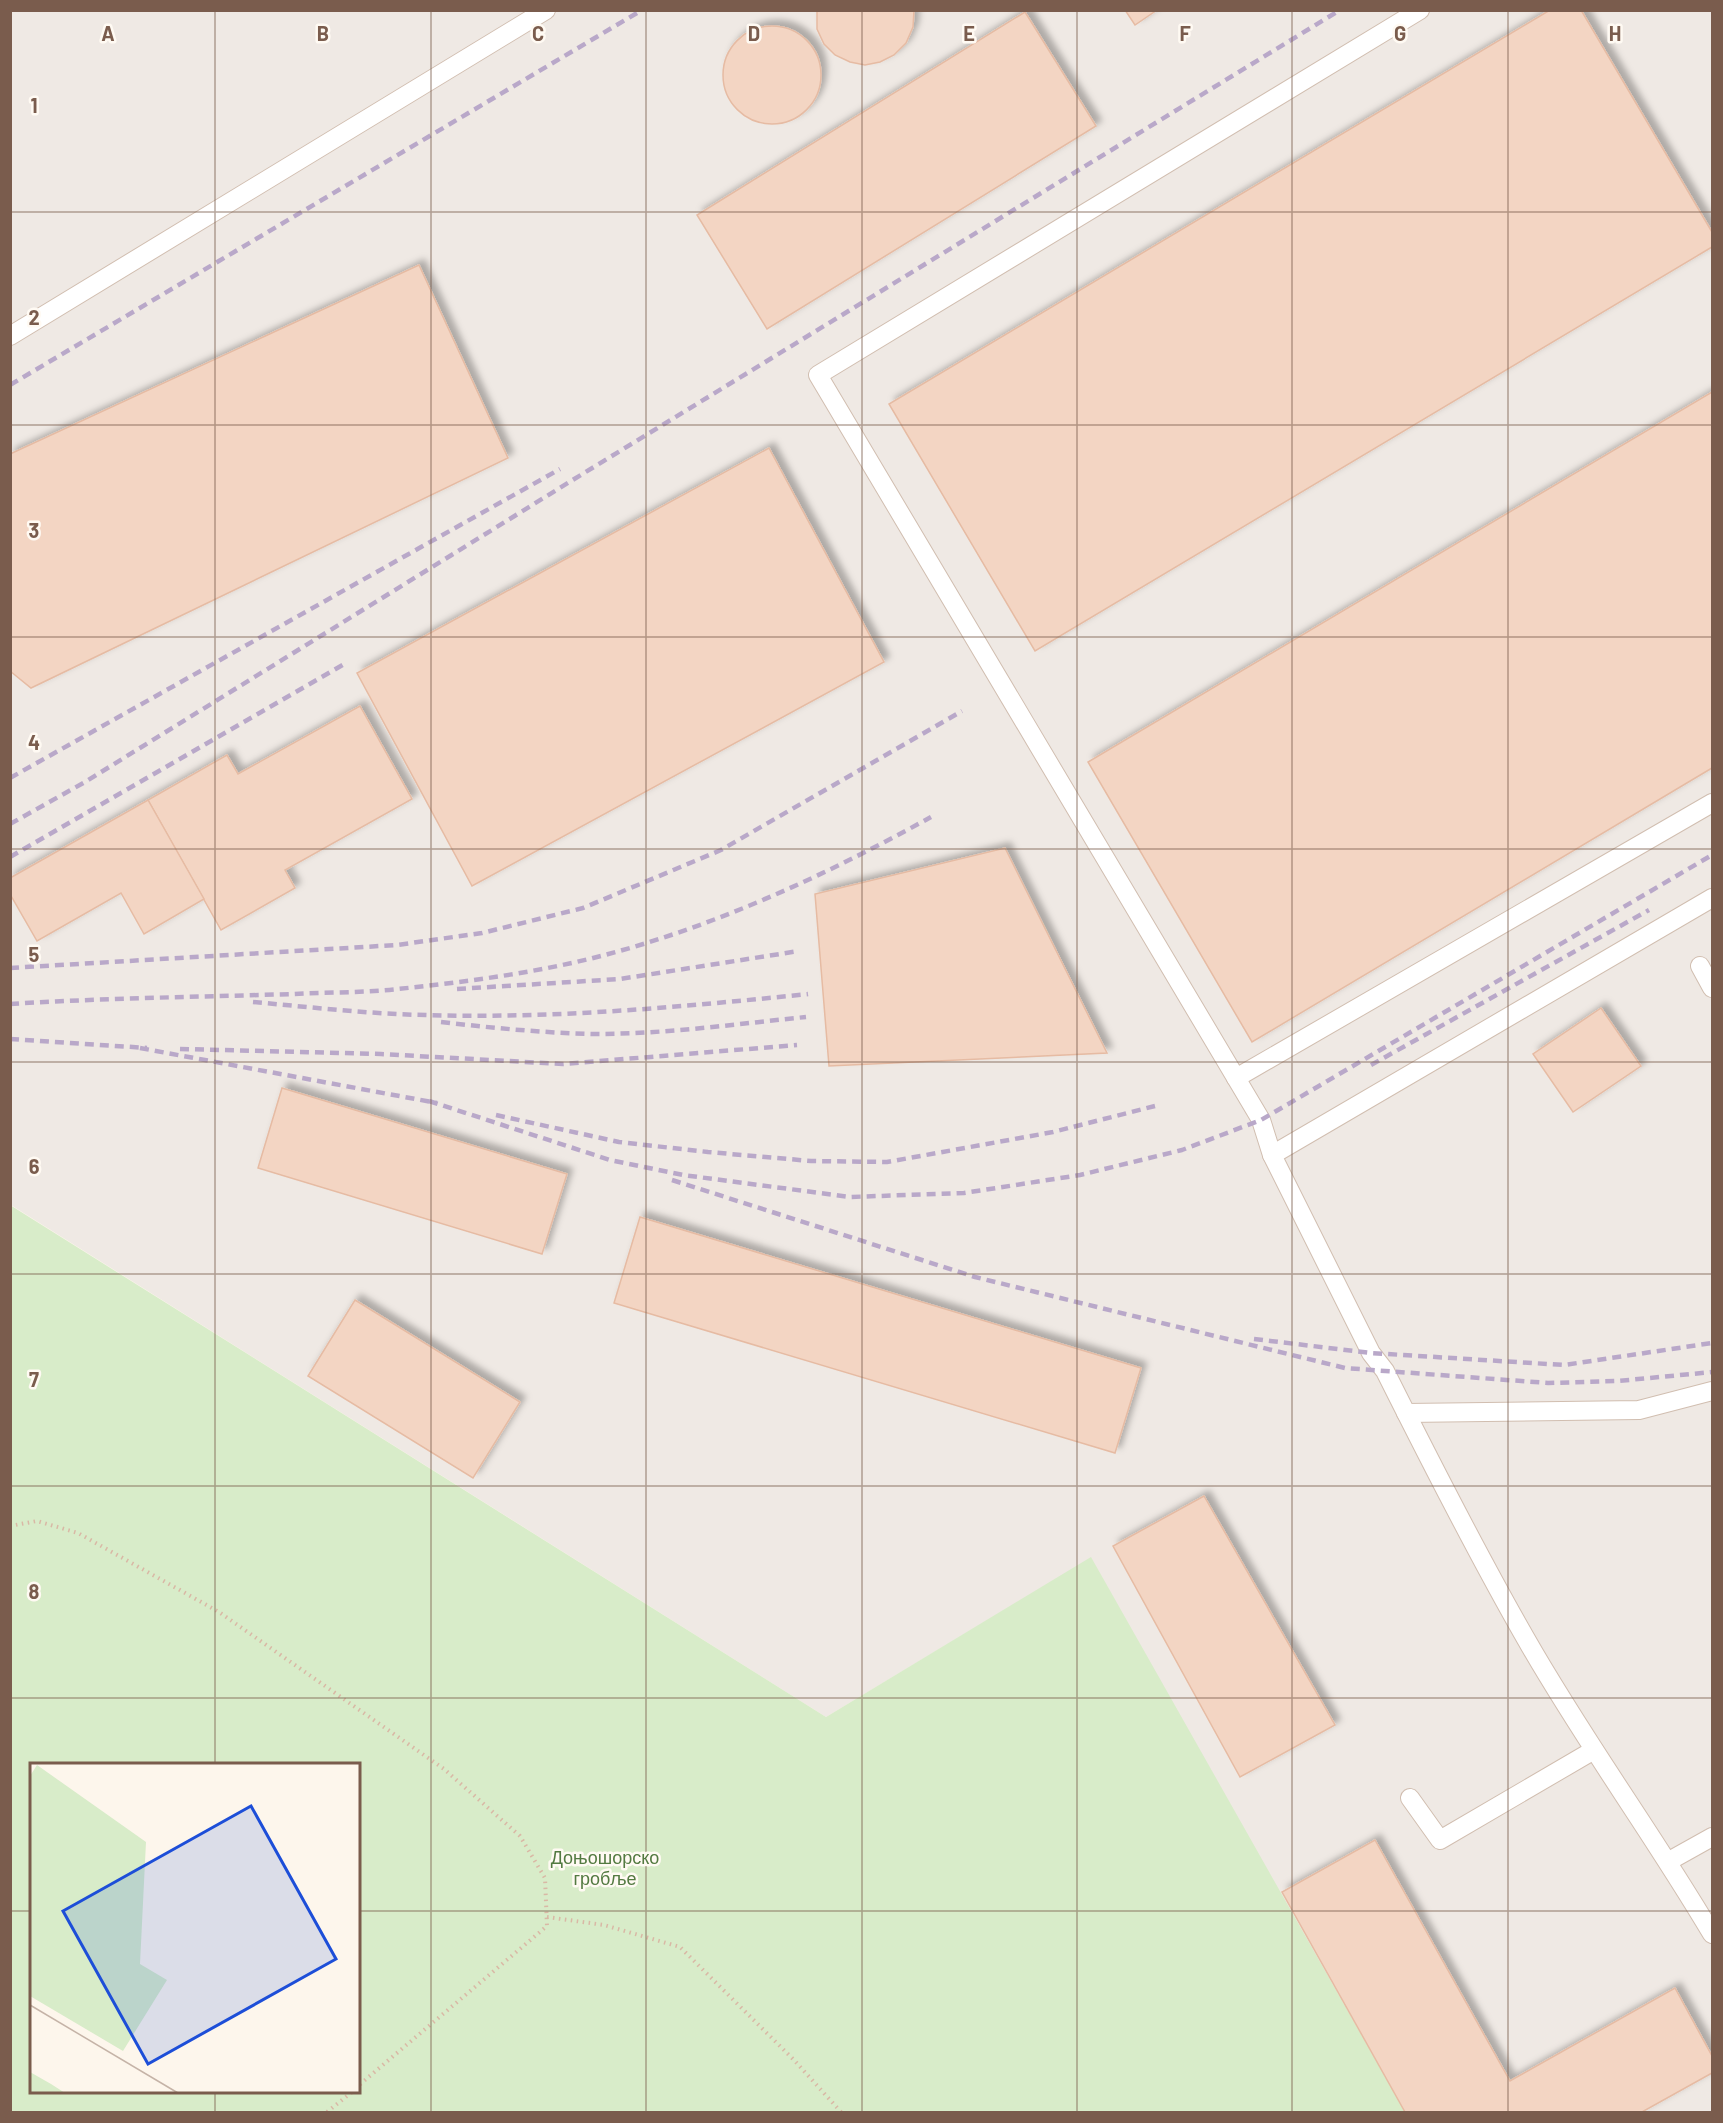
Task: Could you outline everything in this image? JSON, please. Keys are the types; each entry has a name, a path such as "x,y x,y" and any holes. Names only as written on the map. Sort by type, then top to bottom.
{"lane":[{"path":"10,336 546,10"},
{"path":"1420,10 818,375 1261,1120 1272,1155 1371,1353 1384,1371 1526,1640 1594,1750 1669,1861 1713,1934"},
{"path":"1236,1078 1713,803"},
{"path":"1272,1155 1713,898"},
{"path":"1700,966 1713,988"},
{"path":"1406,1413 1639,1410 1713,1391"},
{"path":"1410,1798 1440,1840 1594,1750"},
{"path":"1669,1861 1713,1837"}],"path":[{"path":"10,1526 37,1521 78,1533 219,1612 444,1769 520,1836 545,1878 548,1926 360,2084"},
{"path":"547,1917 604,1925 680,1947 794,2060 841,2112"},
{"path":"327,2112 350,2093"}],"shaded area":[{"path":"10,11 1712,11 1712,2112 1403,2112 1091,1558 826,1717 11,1205"}],"green space":[{"name":"Доњошорско гробље","path":"10,1205 826,1717 1091,1557 1405,2112 11,2112"}],"building":[{"path":"817,10 914,10 913,27 906,43 894,55 880,62 865,65 850,62 835,55 824,44 817,29"},
{"path":"1125,10 1157,10 1135,25"},
{"path":"1550,10 1581,10 1712,232 1712,247 1035,651 889,404"},
{"path":"1025,12 1096,126 767,329 697,215"},
{"path":"772,26 791,30 807,40 817,56 821,75 817,94 807,110 791,120 772,124 753,120 737,110 727,94 723,75 727,56 737,40 753,30"},
{"path":"419,265 508,458 31,688 10,671 10,454"},
{"path":"1712,392 1712,768 1252,1042 1088,762"},
{"path":"769,448 884,662 472,886 357,673"},
{"path":"360,706 412,799 285,870 295,888 221,930 148,800 227,755 238,774"},
{"path":"148,800 204,899 144,934 121,893 37,941 10,894 10,878"},
{"path":"1005,848 1107,1053 829,1066 815,894"},
{"path":"1601,1008 1641,1066 1573,1112 1533,1054"},
{"path":"282,1088 567,1174 542,1254 258,1168"},
{"path":"640,1217 1141,1368 1115,1453 614,1303"},
{"path":"355,1300 520,1402 473,1478 308,1376"},
{"path":"1204,1496 1335,1725 1240,1777 1113,1546"},
{"path":"1375,1840 1510,2081 1675,1988 1712,2056 1712,2073 1642,2112 1405,2112 1282,1892"}],"railway":[{"path":"10,385 642,10"},
{"path":"10,824 85,782 1340,10"},
{"path":"10,778 560,469"},
{"path":"10,857 346,663"},
{"path":"10,968 397,945 482,933 583,908 721,850 962,711"},
{"path":"10,1004 372,991 474,980 551,967 644,944 728,914 811,879 931,817"},
{"path":"429,1101 610,1160 683,1175 850,1197 964,1193 1080,1175 1182,1150 1261,1120 1712,855"},
{"path":"1371,1065 1649,910"},
{"path":"457,989 620,979 799,951"},
{"path":"253,1002 339,1010 474,1016 570,1014 808,994"},
{"path":"441,1022 557,1033 622,1034 806,1017"},
{"path":"10,1039 147,1048"},
{"path":"180,1049 381,1054 563,1064 797,1045"},
{"path":"140,1048 437,1103"},
{"path":"496,1115 619,1142 811,1161 887,1162 1053,1132 1155,1106"},
{"path":"672,1180 975,1277 1345,1368 1548,1383 1618,1381 1712,1372"},
{"path":"1254,1339 1371,1353 1564,1365 1712,1343"}]}
